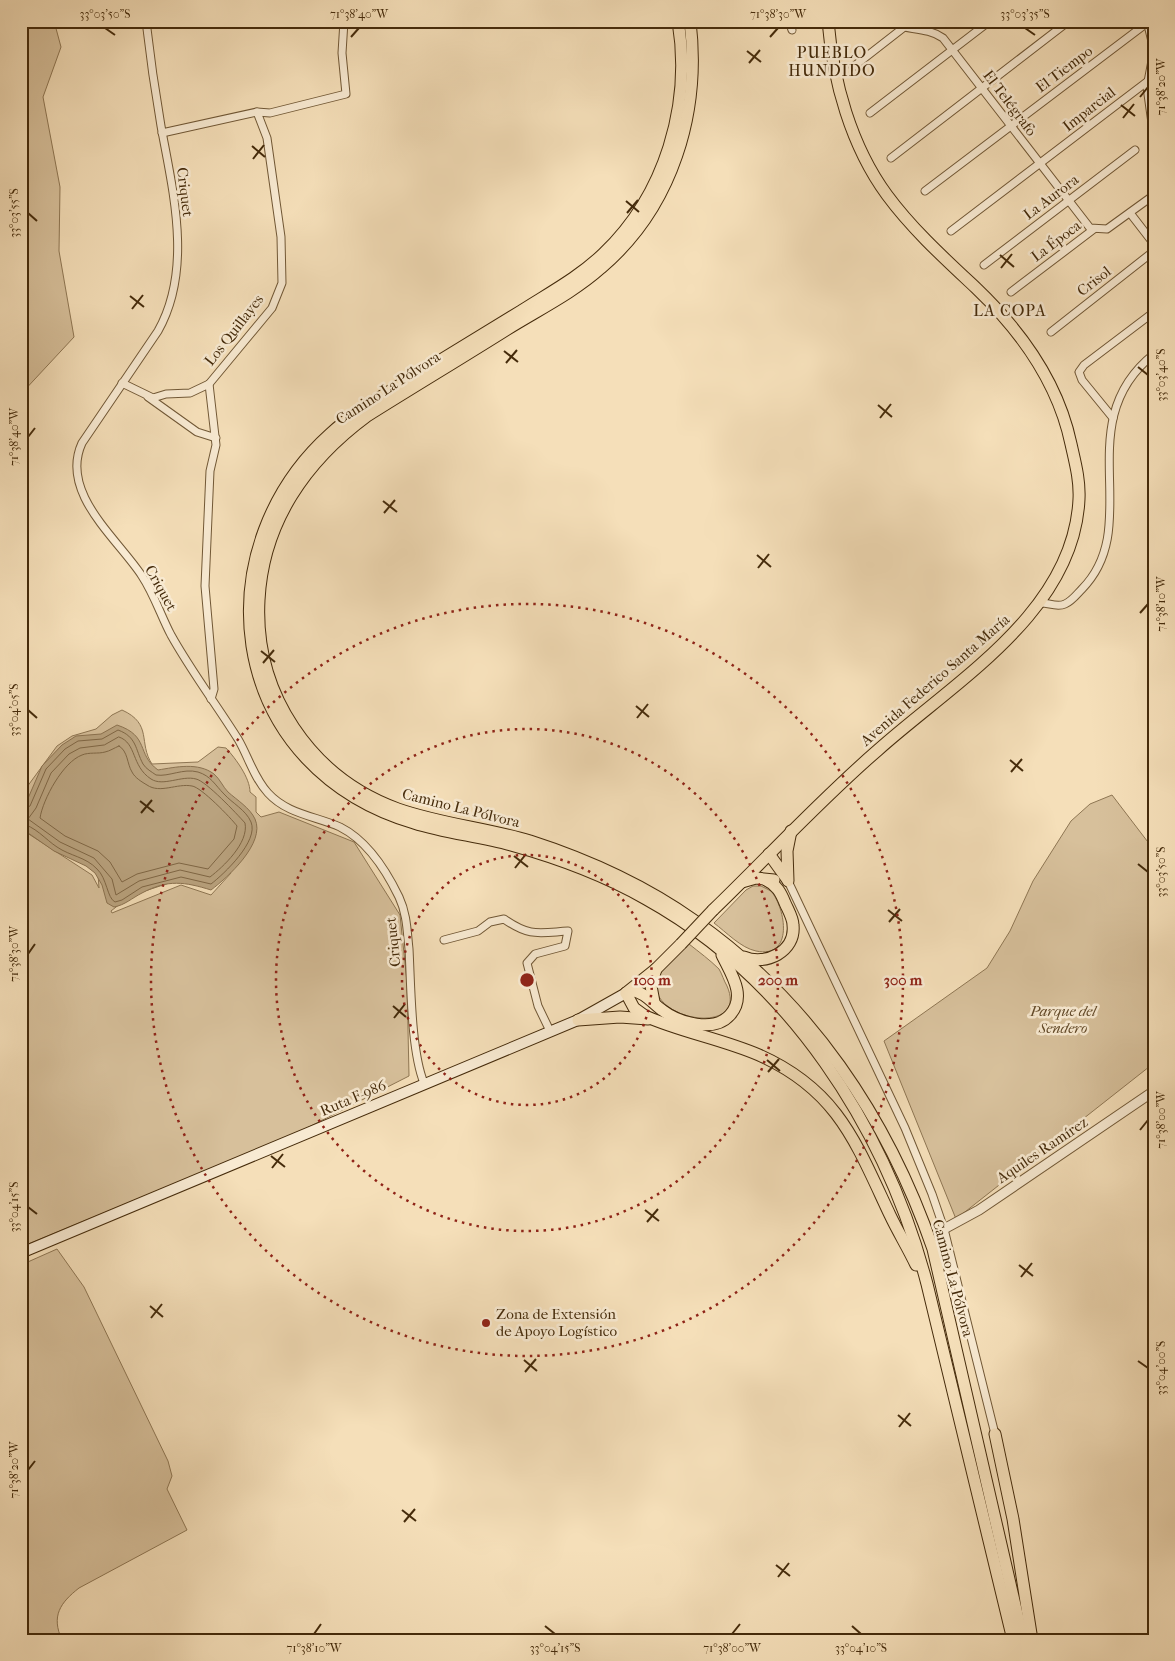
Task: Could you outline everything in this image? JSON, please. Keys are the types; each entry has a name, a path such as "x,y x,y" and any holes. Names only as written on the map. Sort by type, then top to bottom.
{"main road":[{"name":"Camino La Pólvora","path":"678,21 682,78 675,128 656,178 628,225 602,254 570,280 364,407 340,425 318,446 284,488 266,526 252,574 250,614 256,667 266,697 277,719 304,758 342,791 379,811 412,823 508,844 598,875 668,911 719,949 785,1014 815,1049 846,1094 873,1141 895,1187 913,1235 927,1284 1013,1640"},
{"name":"Camino La Pólvora","path":"690,21 693,71 686,126 669,176 648,215 623,248 590,277 372,413 340,436 323,453 291,494 271,535 260,581 259,627 268,674 287,720 318,758 348,784 372,798 399,809 432,819 497,832 578,858 617,874 677,908 736,952 794,1008 844,1070 887,1140 913,1194 933,1249 1023,1640"},
{"name":"Avenida Federico Santa María","path":"681,944 791,831 878,749 1010,636 1039,603 1053,582 1067,553 1073,534 1079,499 1078,474 1068,429 1061,408 1048,380 1023,339 903,215 874,175 859,146 838,84 828,21"},
{"path":"782,894 791,831"},
{"path":"768,854 783,877"},
{"path":"742,882 751,878 766,880 783,877"},
{"path":"736,952 746,958 765,960 776,956 786,948 792,936 794,924 782,894 766,880"},
{"name":"Ruta F-986","path":"22,1250 578,1020 629,992 681,944"},
{"path":"719,949 737,989 735,1007 724,1020 708,1026 687,1021 668,1014 645,995 629,992 631,1004 639,1013 657,1021 765,1058 792,1074 822,1098 841,1119 857,1142 890,1216 927,1284"},
{"path":"654,1002 651,986 656,969"},
{"path":"578,1020 620,1017 657,1021"},
{"path":"995,1434 1013,1519 1032,1640"}],"street":[{"name":"Criquet","path":"146,21 162,133 173,191 178,244 175,286 163,322 80,448 76,466 78,477 91,510 142,576 171,635 238,740 266,792 285,807 339,827 356,837 374,856 398,895 407,923 415,1027 424,1083"},
{"path":"162,133 257,112 270,112 346,94 342,53 344,21"},
{"path":"789,21 792,30"},
{"name":"El Telégrafo","path":"886,21 904,28 938,34 953,50 1069,202 1090,228 1094,229"},
{"path":"853,67 912,21"},
{"path":"870,113 990,21"},
{"path":"891,158 1069,21"},
{"path":"1147,22 1154,50 1148,80 1148,96 1154,138"},
{"name":"El Tiempo","path":"925,191 1147,22"},
{"name":"Imparcial","path":"951,231 1148,80"},
{"name":"Los Quillayes","path":"147,396 190,393 210,384 272,308 282,282 281,237 266,138 257,112"},
{"name":"La Aurora","path":"984,265 1069,202 1134,150"},
{"name":"La Época","path":"1011,292 1094,229 1107,229 1154,195"},
{"path":"1130,212 1154,244"},
{"name":"Crisol","path":"1051,332 1154,251"},
{"path":"1112,418 1082,380 1079,372 1084,366 1154,312"},
{"path":"1039,603 1046,602 1055,606 1065,605 1090,581 1100,567 1108,538 1108,451 1116,402 1131,376 1154,354"},
{"path":"122,383 147,396 197,432 216,438"},
{"path":"210,384 216,438 210,471 205,586 214,689 211,699"},
{"path":"783,877 905,1128 944,1228 995,1434"},
{"path":"444,940 478,931 490,922 504,919 517,928 532,934 568,931 565,946 535,954 527,964 538,1006 550,1031"},
{"name":"Aquiles Ramírez","path":"944,1228 979,1210 1154,1091"}],"green space":[{"path":"21,21 54,21 61,47 43,97 60,187 59,251 74,337 21,394"},
{"path":"122,710 132,715 138,721 152,764 198,762 218,747 226,748 245,775 250,792 256,797 256,812 261,817 279,812 354,842 400,915 407,982 409,1076 297,1133 21,1247 21,829 92,875 99,888 98,874 21,818 21,797 57,746 72,736 96,729 112,715","holes":["231,873 211,895 181,885 112,913 111,911 130,896 193,875"]},
{"name":"Parque del Sendero","path":"1112,795 1154,850 1154,1063 956,1219 884,1041 987,968 1010,931 1033,881 1071,821 1090,804"},
{"path":"753,886 761,886 771,891 776,899 783,920 781,940 776,948 768,951 756,951 745,947 714,923 746,890"},
{"path":"689,944 719,969 727,986 730,1002 724,1013 711,1018 695,1018 679,1013 665,1004 657,992 657,977 659,974"},
{"path":"57,1249 84,1287 168,1461 172,1476 167,1489 187,1530 79,1588 72,1594 59,1611 57,1624 62,1640 21,1640 21,1265"}],"water":[{"path":"117,725 134,734 151,764 158,770 187,766 208,770 253,815 257,828 255,839 250,849 235,869 211,890 193,885 168,884 151,889 114,907 107,903 102,885 95,873 86,866 54,851 21,828 21,808 26,803 42,766 62,745 76,736 101,734"}],"place":[{"name":"Zona de Extensión de Apoyo Logístico","path":"486,1323"}],"district":[{"name":"PUEBLO HUNDIDO","path":"832,61"},
{"name":"LA COPA","path":"1010,310"}]}
